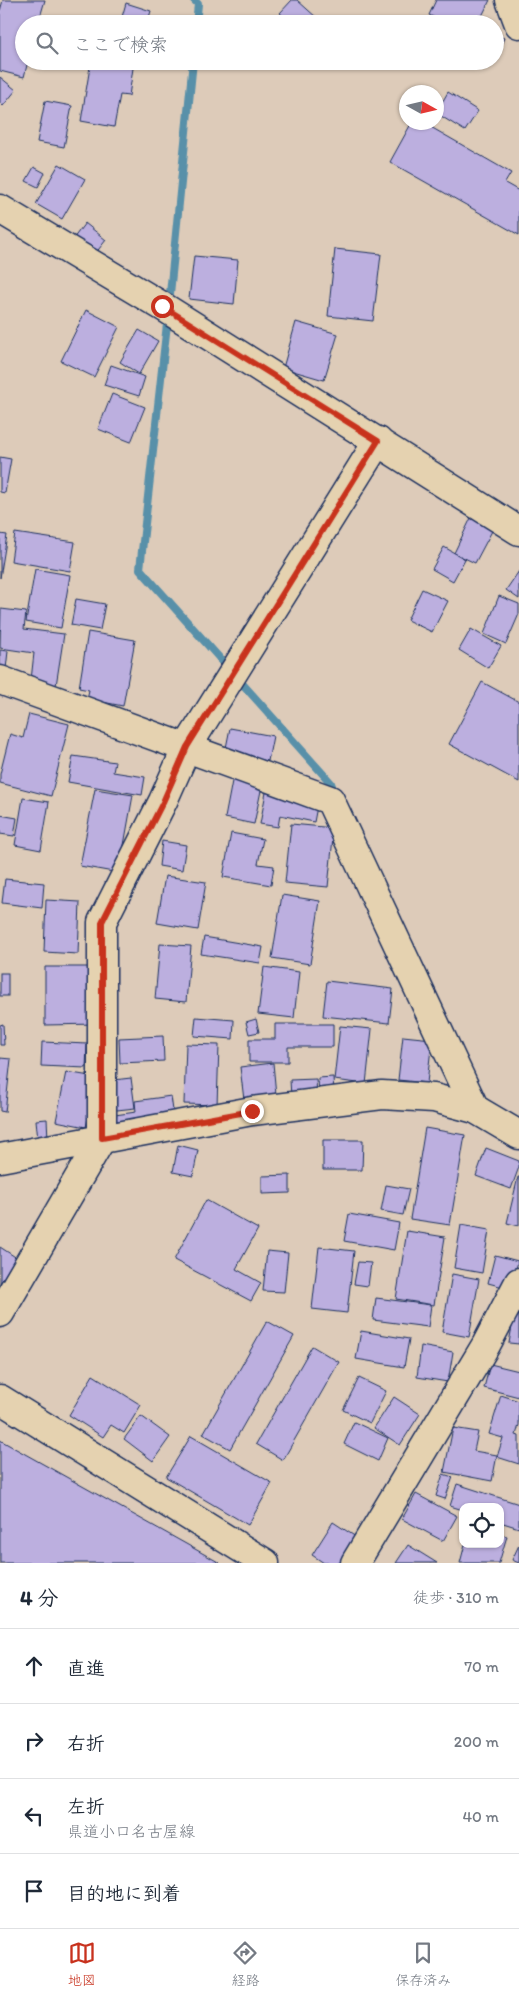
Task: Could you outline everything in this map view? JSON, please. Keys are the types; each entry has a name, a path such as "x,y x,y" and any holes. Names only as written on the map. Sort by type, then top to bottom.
{"street":[{"path":"510,0 519,24"},
{"path":"0,209 162,306 519,531"},
{"path":"0,1313 102,1138 102,922 163,802 187,747 378,441"},
{"path":"0,680 330,800 475,1109"},
{"path":"0,1158 252,1111 382,1095 434,1098 475,1109 519,1136"},
{"path":"356,1563 486,1345 519,1282"},
{"path":"0,1399 265,1563"}],"building":[{"path":"3,0 45,0 41,15 15,15 15,70 26,70 24,77 0,71 0,11"},
{"path":"292,0 297,0 314,15 282,15 280,13"},
{"path":"436,0 490,0 482,15 429,15"},
{"path":"126,3 151,11 150,15 123,15"},
{"path":"90,70 133,70 129,96 120,95 114,127 81,121"},
{"path":"0,77 16,90 3,106 0,103"},
{"path":"448,92 478,111 465,131 444,118 444,99"},
{"path":"45,101 72,106 64,147 37,142"},
{"path":"408,130 436,130 511,173 505,183 519,191 519,235 390,162"},
{"path":"59,164 85,179 62,219 36,204"},
{"path":"34,167 45,173 38,187 26,181"},
{"path":"85,223 106,240 91,259 70,243"},
{"path":"335,249 381,254 373,321 328,316"},
{"path":"194,256 238,260 234,304 189,299"},
{"path":"86,310 119,327 94,377 61,361"},
{"path":"296,322 338,334 324,380 283,368"},
{"path":"139,330 158,341 139,374 120,362"},
{"path":"111,365 145,377 139,396 104,385"},
{"path":"112,394 145,407 131,442 98,429"},
{"path":"0,457 11,459 5,493 0,492"},
{"path":"471,518 493,529 475,563 454,553"},
{"path":"15,533 75,542 70,571 11,561"},
{"path":"0,534 7,535 0,578"},
{"path":"444,547 465,559 453,581 432,569"},
{"path":"35,569 70,575 61,628 26,622"},
{"path":"519,571 519,599 506,590"},
{"path":"422,589 448,601 432,632 407,620"},
{"path":"499,596 519,604 519,614 506,644 484,634"},
{"path":"76,599 105,604 100,630 71,625"},
{"path":"1,609 26,612 24,629 64,634 55,692 30,689 34,653 0,648"},
{"path":"471,629 501,646 488,668 459,650"},
{"path":"88,632 135,640 123,706 87,699 89,690 79,688"},
{"path":"0,650 8,651 6,669 0,668"},
{"path":"482,682 519,702 519,782 449,744"},
{"path":"29,714 69,724 51,796 0,783 0,774 10,734 23,738"},
{"path":"230,728 273,736 268,761 225,753"},
{"path":"73,756 115,762 113,772 145,777 142,795 68,782"},
{"path":"233,776 263,781 254,824 225,818"},
{"path":"267,787 319,796 314,822 280,815 278,827 260,824"},
{"path":"95,789 133,795 119,873 80,866"},
{"path":"23,798 49,802 41,850 15,845"},
{"path":"0,815 17,818 14,836 0,834"},
{"path":"291,824 334,828 328,887 285,883"},
{"path":"231,833 263,839 258,864 274,866 271,885 223,877"},
{"path":"162,841 186,845 182,870 159,866"},
{"path":"165,876 206,882 198,930 157,923"},
{"path":"5,879 44,883 42,908 2,903"},
{"path":"282,895 320,901 310,964 272,958"},
{"path":"46,900 80,902 78,954 44,952"},
{"path":"204,937 263,947 260,963 201,954"},
{"path":"160,944 191,946 186,1002 155,999"},
{"path":"45,967 97,967 97,1024 45,1025"},
{"path":"264,967 299,972 294,1018 258,1014"},
{"path":"0,973 8,973 8,996 0,996"},
{"path":"327,981 393,989 389,1023 323,1016"},
{"path":"196,1017 234,1020 233,1039 194,1036"},
{"path":"256,1019 259,1032 249,1034 246,1022"},
{"path":"3,1024 4,1045 0,1045 0,1025"},
{"path":"275,1024 333,1024 333,1047 288,1047 288,1062 249,1062 249,1039 275,1039"},
{"path":"340,1026 372,1029 366,1084 334,1080"},
{"path":"163,1036 164,1061 120,1063 119,1038"},
{"path":"403,1036 432,1039 427,1083 398,1080"},
{"path":"42,1042 87,1044 86,1068 41,1066"},
{"path":"186,1044 219,1045 217,1105 184,1104"},
{"path":"0,1058 11,1059 5,1112 0,1111"},
{"path":"273,1063 276,1095 244,1100 240,1067"},
{"path":"66,1072 96,1077 86,1127 56,1121"},
{"path":"333,1077 334,1094 319,1095 318,1078"},
{"path":"131,1078 135,1108 108,1111 105,1081"},
{"path":"316,1079 317,1097 291,1097 290,1080"},
{"path":"171,1096 174,1118 116,1125 115,1115 136,1112 135,1101"},
{"path":"47,1119 48,1139 38,1140 36,1120"},
{"path":"425,1128 465,1135 450,1225 410,1219"},
{"path":"323,1140 363,1140 362,1170 323,1170"},
{"path":"178,1145 198,1150 193,1176 173,1172"},
{"path":"486,1148 519,1161 519,1167 511,1189 476,1176"},
{"path":"290,1175 290,1193 262,1194 262,1176"},
{"path":"519,1177 519,1226 507,1223"},
{"path":"386,1185 409,1189 403,1215 381,1211"},
{"path":"206,1200 258,1229 236,1269 261,1283 251,1301 174,1260"},
{"path":"349,1214 399,1223 394,1250 344,1241"},
{"path":"461,1225 489,1230 482,1273 454,1268"},
{"path":"407,1231 445,1237 434,1305 396,1299"},
{"path":"0,1247 26,1264 0,1305"},
{"path":"319,1247 354,1251 347,1313 312,1309"},
{"path":"267,1251 288,1253 284,1292 263,1291"},
{"path":"495,1255 518,1261 511,1289 488,1283"},
{"path":"358,1262 371,1263 368,1286 354,1284"},
{"path":"452,1274 479,1279 469,1337 442,1332"},
{"path":"376,1298 431,1305 428,1327 373,1320"},
{"path":"516,1304 519,1304 519,1344 509,1343"},
{"path":"267,1321 294,1336 230,1449 203,1434"},
{"path":"361,1331 409,1339 404,1367 356,1359"},
{"path":"312,1346 339,1362 283,1460 256,1444"},
{"path":"421,1346 453,1352 448,1382 417,1377"},
{"path":"490,1364 519,1371 519,1397 484,1388"},
{"path":"93,1375 141,1405 124,1433 111,1425 103,1437 69,1415"},
{"path":"359,1378 386,1391 370,1423 343,1410"},
{"path":"501,1395 519,1401 519,1425 516,1435 519,1436 519,1464 497,1457 503,1438 489,1434"},
{"path":"394,1397 420,1414 400,1445 374,1428"},
{"path":"141,1416 170,1437 153,1461 124,1439"},
{"path":"354,1422 388,1438 378,1461 344,1444"},
{"path":"453,1428 478,1432 474,1451 497,1455 492,1481 444,1472"},
{"path":"191,1436 272,1483 248,1525 166,1477"},
{"path":"0,1440 220,1563 0,1563"},
{"path":"443,1474 453,1477 445,1499 436,1496"},
{"path":"457,1484 519,1504 519,1528 504,1523 504,1503 459,1503 459,1509 450,1506"},
{"path":"416,1494 457,1516 443,1541 402,1519"},
{"path":"333,1522 356,1537 340,1563 324,1563 312,1555"},
{"path":"504,1535 507,1536 504,1546"},
{"path":"408,1545 437,1563 396,1563"},
{"path":"519,1545 519,1563 512,1560"},
{"path":"464,1548 503,1548 499,1563 460,1563"}],"waterway":[{"path":"194,0 198,4 197,15"},
{"path":"169,304 192,70"},
{"path":"168,315 140,569 331,783 335,794"}],"route":[{"path":"162,306 378,441 237,664 187,747 163,802 102,922 102,1138 252,1111"}]}
